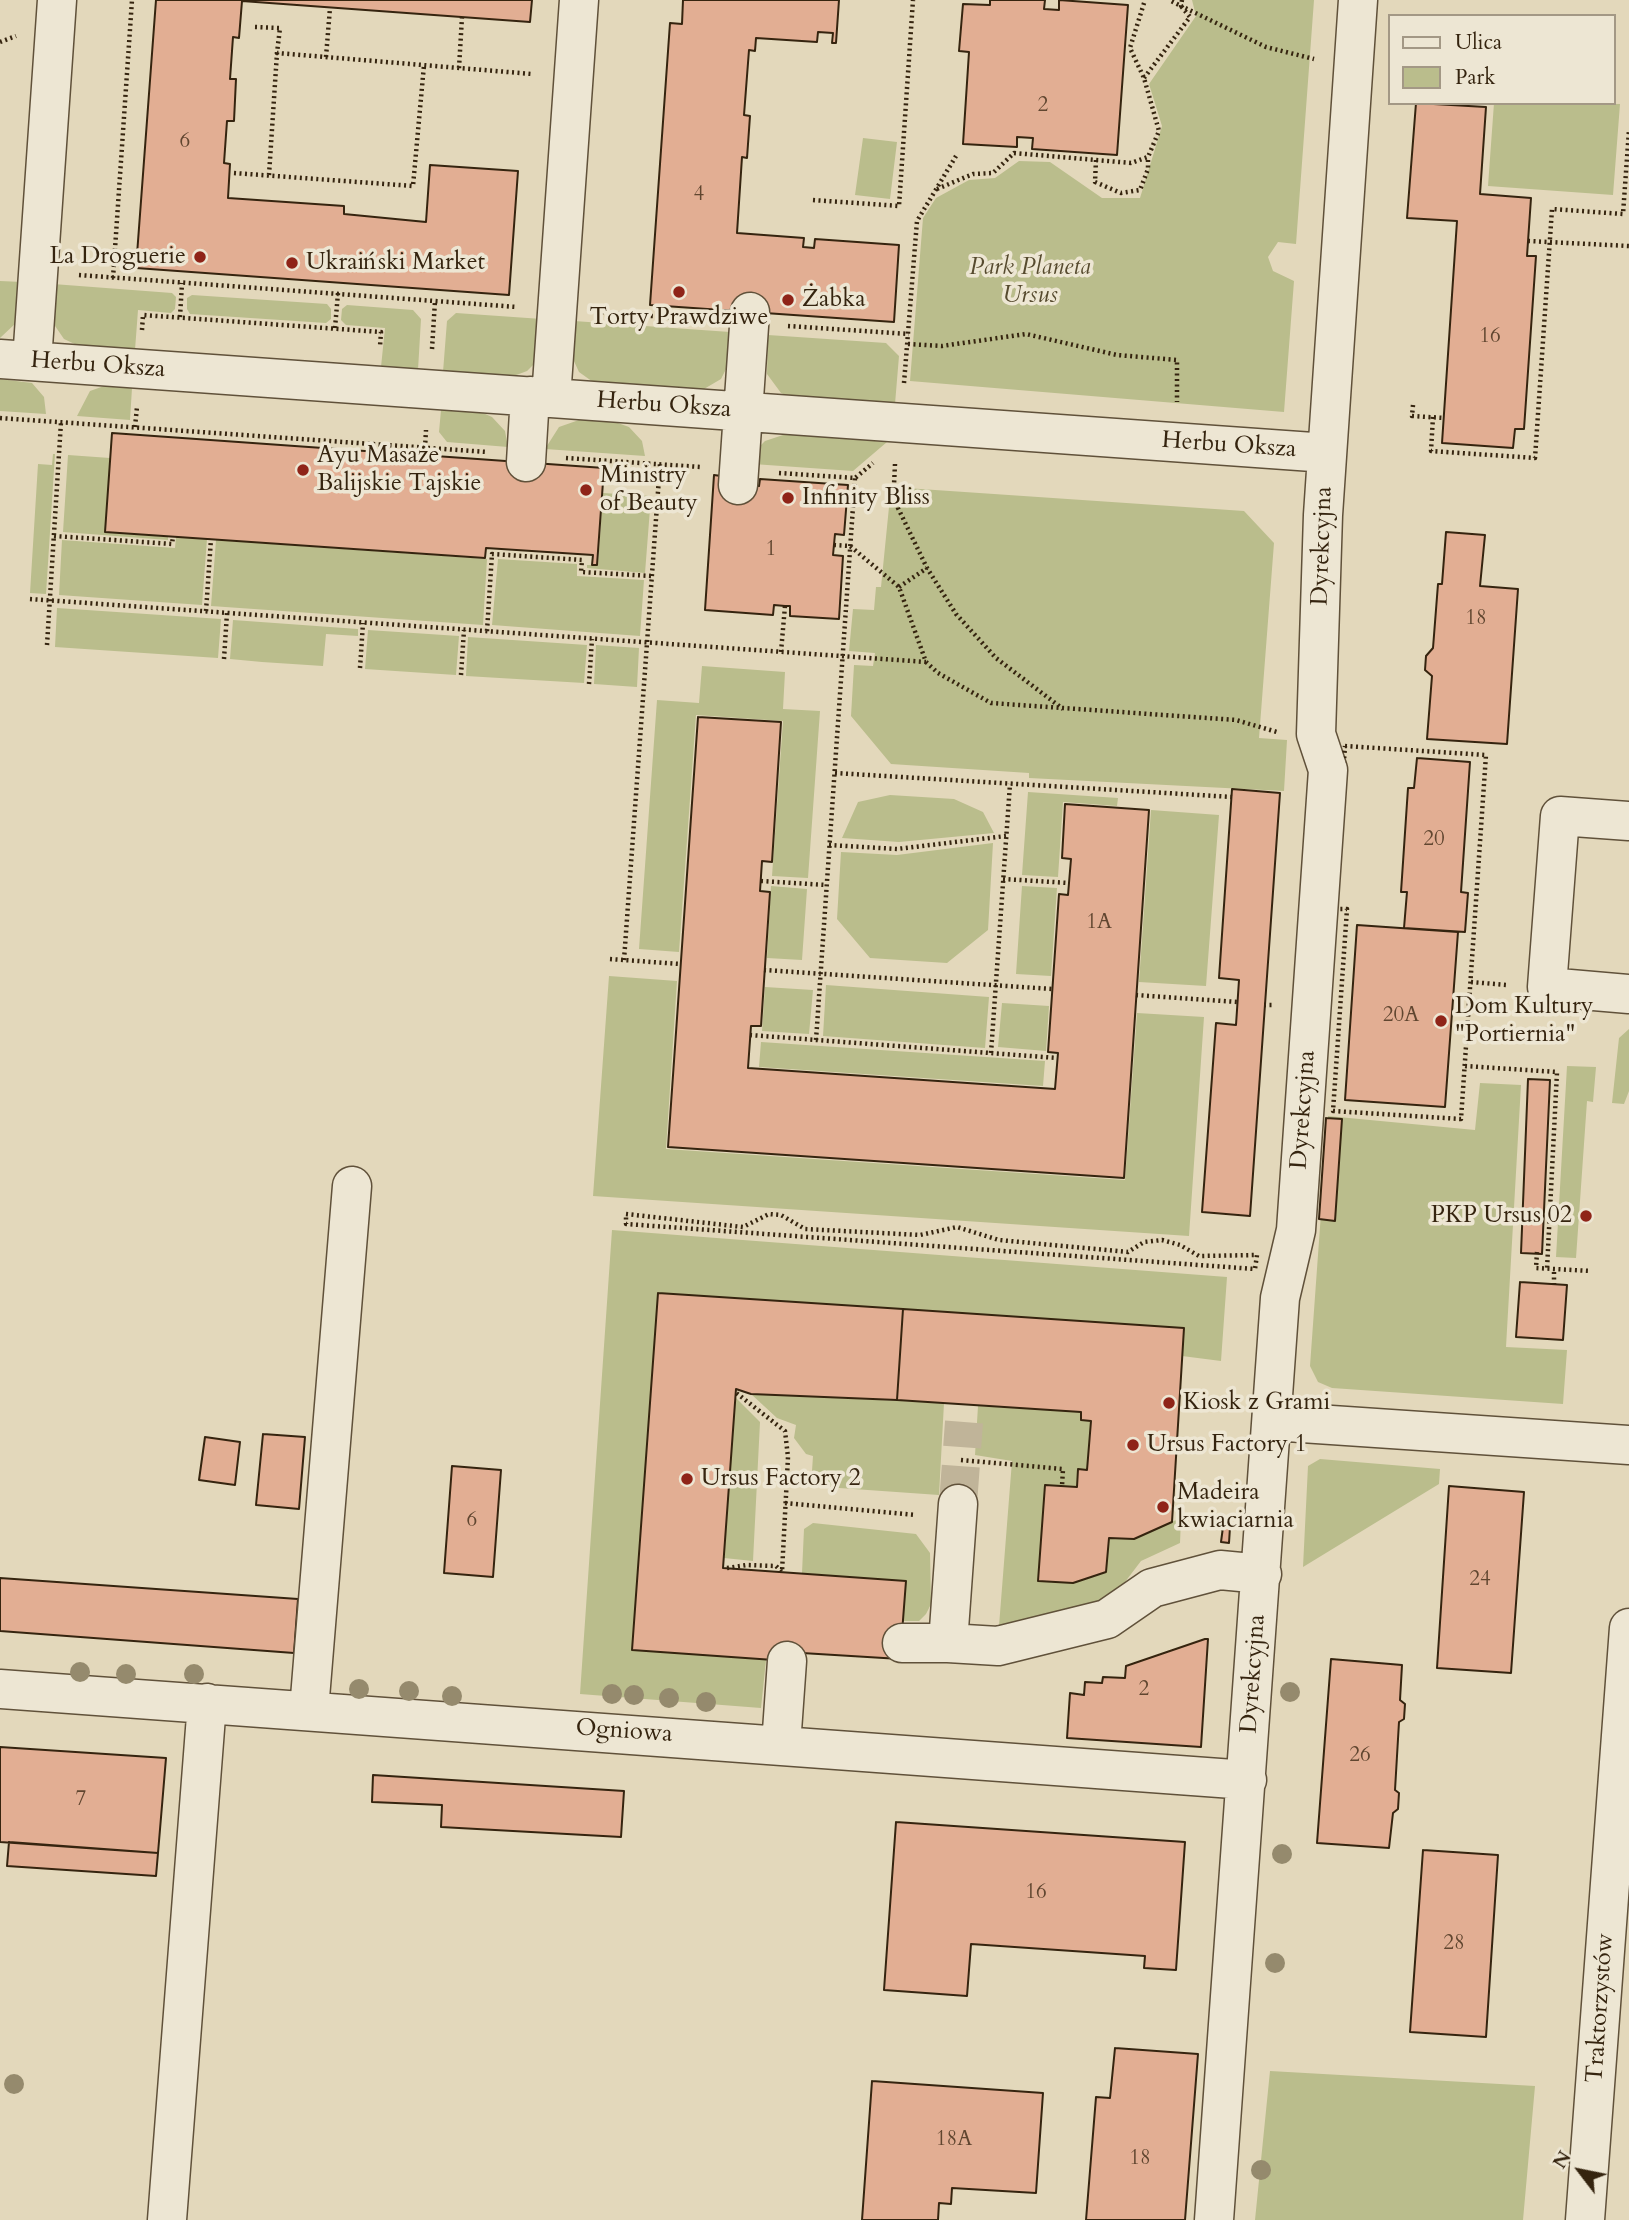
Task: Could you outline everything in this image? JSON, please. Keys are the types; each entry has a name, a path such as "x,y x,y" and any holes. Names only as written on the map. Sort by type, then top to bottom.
{"street":[{"path":"16,360 57,0"},
{"path":"526,458 541,397 557,309 579,0"},
{"name":"Dyrekcyjna","path":"1214,2220 1280,1298 1296,1230 1328,770 1300,734 1327,453 1358,0"},
{"path":"738,477 750,317"},
{"name":"Herbu Oksza","path":"16,360 1327,453"},
{"path":"1629,821 1560,816 1547,987 1629,994"},
{"path":"309,1710 352,1186"},
{"path":"1272,1421 1629,1445"},
{"path":"948,1643 957,1511"},
{"path":"902,1643 998,1646 1107,1619 1152,1588 1220,1570 1262,1574"},
{"name":"Traktorzystów","path":"1585,2220 1629,1628"},
{"path":"781,1745 787,1661"},
{"name":"Ogniowa","path":"0,1689 1247,1780"},
{"path":"167,2220 207,1703"}],"path":[{"path":"132,0 113,278 557,309 750,317 909,334"},
{"path":"813,200 898,206 913,0"},
{"path":"1096,160 1095,182 1121,193 1140,190 1158,131 1144,78 1130,48 1145,0"},
{"path":"1169,0 1181,3 1266,47 1327,63"},
{"path":"1144,78 1190,17 1181,3"},
{"path":"326,57 330,8"},
{"path":"459,68 462,17"},
{"path":"256,27 280,28 270,175"},
{"path":"277,53 541,74"},
{"path":"234,173 413,186 424,65"},
{"path":"1433,417 1431,451 1535,458 1552,209 1623,214 1629,130"},
{"path":"937,189 973,174 993,173 1014,153 1131,163 1148,157"},
{"path":"909,391 904,383 917,221 956,156"},
{"path":"1528,241 1629,246"},
{"path":"180,317 182,282"},
{"path":"335,328 338,293"},
{"path":"431,359 435,301"},
{"path":"142,339 143,314 381,331 379,355"},
{"path":"908,344 942,346 1026,334 1117,355 1177,360 1177,406"},
{"path":"1413,405 1412,416 1444,418"},
{"path":"0,418 526,458 660,464 738,477 855,478 881,456"},
{"path":"47,645 61,422"},
{"path":"895,461 894,485 898,508 927,568 956,614 984,647 1064,709"},
{"path":"624,960 660,464"},
{"path":"816,1040 855,478"},
{"path":"54,536 172,544 173,537"},
{"path":"206,612 211,539"},
{"path":"834,545 850,546 900,587 926,662 938,673 990,703 1236,720 1300,734"},
{"path":"487,631 492,554 582,560 582,572 652,576"},
{"path":"900,587 927,568"},
{"path":"30,600 926,662"},
{"path":"781,652 785,606"},
{"path":"224,659 227,613"},
{"path":"360,668 363,623"},
{"path":"461,675 464,630"},
{"path":"589,684 592,639"},
{"path":"1345,746 1486,755 1465,1066 1461,1119 1333,1111 1347,909 1334,909 1345,746"},
{"path":"835,773 1232,797"},
{"path":"991,1053 1010,783"},
{"path":"829,845 897,849 1006,836"},
{"path":"1003,879 1069,883"},
{"path":"761,881 826,885"},
{"path":"610,959 680,964"},
{"path":"764,970 1052,989"},
{"path":"1136,995 1237,1002"},
{"path":"750,1035 1057,1058"},
{"path":"1465,1066 1557,1072 1547,1269"},
{"path":"626,1214 743,1227 769,1214 781,1215 805,1229 862,1233 920,1235 957,1227 999,1240 1128,1252 1144,1242 1162,1240 1180,1245 1199,1256 1256,1255 1255,1269 626,1224 626,1214"},
{"path":"1537,1252 1536,1268 1591,1271"},
{"path":"1553,1284 1554,1269"},
{"path":"727,1568 747,1565 776,1566 782,1572 788,1457 785,1431 735,1392"},
{"path":"961,1460 1063,1469 1062,1486"},
{"path":"785,1503 957,1511"}],"green space":[{"name":"Park Planeta Ursus","path":"1192,0 1314,0 1296,244 1278,242 1268,257 1273,271 1294,281 1284,412 910,381 923,218 936,198 969,180 995,178 1019,161 1050,162 1102,198 1140,198 1162,126 1149,84 1196,16"},
{"path":"1620,104 1613,195 1488,186 1494,105"},
{"path":"863,138 897,142 890,199 855,195"},
{"path":"0,281 22,282 17,322 0,338"},
{"path":"53,284 172,293 176,297 175,309 171,313 138,310 135,350 79,346 64,339 53,323"},
{"path":"192,295 327,304 331,309 331,319 326,323 190,314 187,298"},
{"path":"347,305 413,310 421,319 418,370 381,367 385,328 346,325 341,320 342,309"},
{"path":"456,313 542,319 534,364 527,371 511,377 443,372 447,321"},
{"path":"574,321 730,332 727,367 721,379 704,389 593,382 579,372 573,359"},
{"path":"768,335 886,343 899,356 895,404 791,397 781,393 767,374"},
{"path":"0,379 32,383 44,397 46,414 0,411"},
{"path":"104,386 132,388 130,420 77,416 90,391"},
{"path":"441,410 483,413 492,417 505,431 508,447 447,442 439,432"},
{"path":"579,420 615,422 629,427 642,441 645,456 545,449 559,427"},
{"path":"786,434 887,442 853,471 753,464 759,447 765,441"},
{"path":"53,454 46,594 30,593 38,464 52,465"},
{"path":"68,455 110,458 105,532 168,537 168,540 63,532"},
{"path":"891,487 1244,511 1274,543 1259,738 1287,740 1284,791 1029,778 1029,773 891,764 851,716 854,665 873,666 875,653 849,651 853,609 874,610 876,587 881,587"},
{"path":"603,493 651,496 645,573 587,568 587,565 598,565"},
{"path":"176,537 207,539 202,605 59,595 62,540 175,548"},
{"path":"216,540 487,559 483,625 211,606"},
{"path":"498,559 577,564 577,576 644,580 640,636 492,625"},
{"path":"57,608 221,619 218,658 55,647"},
{"path":"233,620 358,629 358,636 326,634 323,666 230,659"},
{"path":"368,630 459,636 456,675 365,669"},
{"path":"468,637 587,645 584,683 466,676"},
{"path":"596,645 639,648 637,687 594,684"},
{"path":"702,666 785,672 783,709 820,711 808,878 772,876 783,721 696,715 679,952 639,949 657,700 699,703"},
{"path":"1028,792 1118,798 1117,806 1063,802 1058,877 1022,875"},
{"path":"890,795 954,799 983,812 994,833 899,842 842,838 858,802"},
{"path":"1151,810 1219,815 1206,986 1139,982"},
{"path":"993,843 988,930 947,963 870,958 837,919 841,852 897,855"},
{"path":"771,886 807,889 802,960 767,958"},
{"path":"1022,886 1057,888 1051,976 1016,974"},
{"path":"609,976 677,981 666,1149 1125,1180 1137,1013 1204,1017 1189,1236 593,1196"},
{"path":"826,985 989,997 985,1048 823,1036"},
{"path":"765,987 813,990 809,1034 762,1031"},
{"path":"1002,1003 1049,1006 1046,1051 998,1047"},
{"path":"1629,1029 1629,1091 1624,1104 1612,1103 1619,1038"},
{"path":"761,1042 1045,1061 1043,1086 759,1067"},
{"path":"1567,1066 1596,1067 1593,1102 1587,1101 1576,1258 1556,1257"},
{"path":"1480,1083 1521,1085 1506,1347 1567,1350 1563,1404 1332,1388 1318,1382 1310,1366 1328,1116 1475,1130"},
{"path":"612,1230 1227,1277 1221,1361 1182,1356 1183,1328 658,1293 632,1650 766,1660 761,1708 580,1694"},
{"path":"751,1394 944,1403 939,1495 811,1486 813,1456 806,1454 794,1438 796,1425 777,1418"},
{"path":"735,1397 760,1422 753,1561 724,1558"},
{"path":"978,1406 1081,1412 1081,1420 1091,1421 1087,1470 1078,1469 1077,1487 1045,1485 1038,1581 1073,1583 1105,1573 1109,1538 1181,1519 1180,1543 1141,1561 1112,1599 999,1626 1012,1461 975,1455"},
{"path":"1320,1459 1440,1469 1439,1484 1303,1567 1308,1466"},
{"path":"813,1523 916,1534 930,1553 931,1604 926,1614 919,1621 903,1621 906,1581 802,1573 804,1529"},
{"path":"1270,2071 1535,2086 1523,2220 1255,2220"}],"building":[{"path":"156,0 532,0 530,22 242,1 239,38 233,37 230,79 236,79 234,121 227,121 224,163 230,164 228,198 344,206 344,214 426,222 430,165 518,171 509,295 136,268"},
{"path":"683,0 839,0 836,43 832,43 833,33 818,32 817,42 756,38 755,51 749,50 744,115 750,116 747,158 742,157 737,233 804,238 803,247 814,248 815,239 899,245 894,322 650,305 670,23 682,24"},
{"path":"990,0 1045,0 1044,9 1059,10 1059,0 1128,5 1117,155 1032,149 1033,138 1017,137 1017,147 963,144 969,52 959,51 963,4 990,5"},
{"path":"1416,105 1486,107 1480,194 1531,198 1527,256 1536,256 1524,429 1515,429 1513,448 1442,443 1457,221 1407,218"},
{"path":"112,433 604,468 597,565 592,565 593,555 486,548 485,558 105,532"},
{"path":"714,475 721,476 720,484 759,486 760,479 848,485 844,535 835,534 833,555 843,556 839,619 790,616 790,606 774,605 773,615 705,610"},
{"path":"1446,532 1485,535 1480,586 1518,589 1507,744 1427,739 1432,676 1425,670 1426,656 1433,648 1438,584 1442,584"},
{"path":"698,717 781,722 772,862 762,861 760,891 770,892 761,1026 751,1026 748,1068 1055,1089 1058,1053 1048,1052 1059,894 1068,895 1071,859 1062,858 1065,804 1149,810 1124,1178 668,1147"},
{"path":"1417,758 1470,762 1461,892 1468,893 1465,932 1404,928 1407,892 1401,892 1408,788 1414,788"},
{"path":"1232,789 1280,793 1250,1216 1202,1212 1216,1023 1236,1025 1239,980 1219,978"},
{"path":"1357,925 1458,932 1445,1107 1345,1100"},
{"path":"1528,1079 1550,1080 1542,1254 1521,1253"},
{"path":"1326,1118 1342,1119 1335,1221 1319,1219"},
{"path":"1520,1282 1567,1285 1563,1340 1516,1337"},
{"name":"Ursus Factory 2","path":"658,1293 903,1309 897,1400 751,1394 736,1389 723,1568 906,1581 900,1659 802,1653 802,1662 632,1650"},
{"name":"Ursus Factory 1","path":"903,1309 1184,1328 1172,1522 1134,1539 1109,1538 1106,1572 1073,1583 1038,1581 1045,1485 1077,1487 1078,1469 1087,1470 1091,1421 1081,1420 1081,1412 897,1400"},
{"path":"263,1434 305,1437 299,1509 256,1505"},
{"path":"205,1437 240,1442 235,1485 199,1480"},
{"path":"452,1466 501,1470 493,1577 444,1573"},
{"path":"1449,1486 1524,1492 1511,1673 1437,1668"},
{"path":"1223,1527 1230,1527 1229,1543 1221,1542"},
{"path":"0,1578 298,1599 294,1653 0,1631"},
{"path":"1208,1639 1201,1747 1067,1738 1070,1693 1084,1695 1085,1682 1102,1683 1103,1677 1125,1678 1126,1666"},
{"path":"1331,1659 1402,1665 1400,1700 1405,1704 1404,1719 1399,1722 1395,1790 1399,1793 1398,1809 1393,1813 1389,1848 1317,1843"},
{"path":"0,1747 166,1758 158,1853 0,1842"},
{"path":"373,1775 624,1791 621,1837 441,1827 442,1805 372,1802"},
{"path":"896,1822 1185,1842 1176,1970 1144,1968 1145,1956 971,1944 967,1996 884,1990"},
{"path":"9,1842 158,1853 156,1876 7,1866"},
{"path":"1423,1850 1498,1855 1486,2037 1410,2032"},
{"path":"1115,2048 1198,2054 1185,2220 1086,2220 1096,2097 1110,2098"},
{"path":"872,2081 1043,2093 1036,2193 952,2188 951,2204 939,2203 938,2220 862,2220"}],"tunnel":[{"path":"958,1504 964,1422"}],"place":[{"name":"La Droguerie","path":"200,257"},
{"name":"Ukraiński Market","path":"292,263"},
{"name":"Torty Prawdziwe","path":"679,292"},
{"name":"Żabka","path":"788,300"},
{"name":"Ayu Masaże Balijskie Tajskie","path":"303,470"},
{"name":"Ministry of Beauty","path":"586,490"},
{"name":"Infinity Bliss","path":"788,498"},
{"name":"Dom Kultury \"Portiernia\"","path":"1441,1021"},
{"name":"PKP Ursus 02","path":"1586,1216"},
{"name":"Kiosk z Grami","path":"1169,1403"},
{"name":"Ursus Factory 1","path":"1133,1445"},
{"name":"Ursus Factory 2","path":"687,1479"},
{"name":"Madeira kwiaciarnia","path":"1163,1507"}]}
